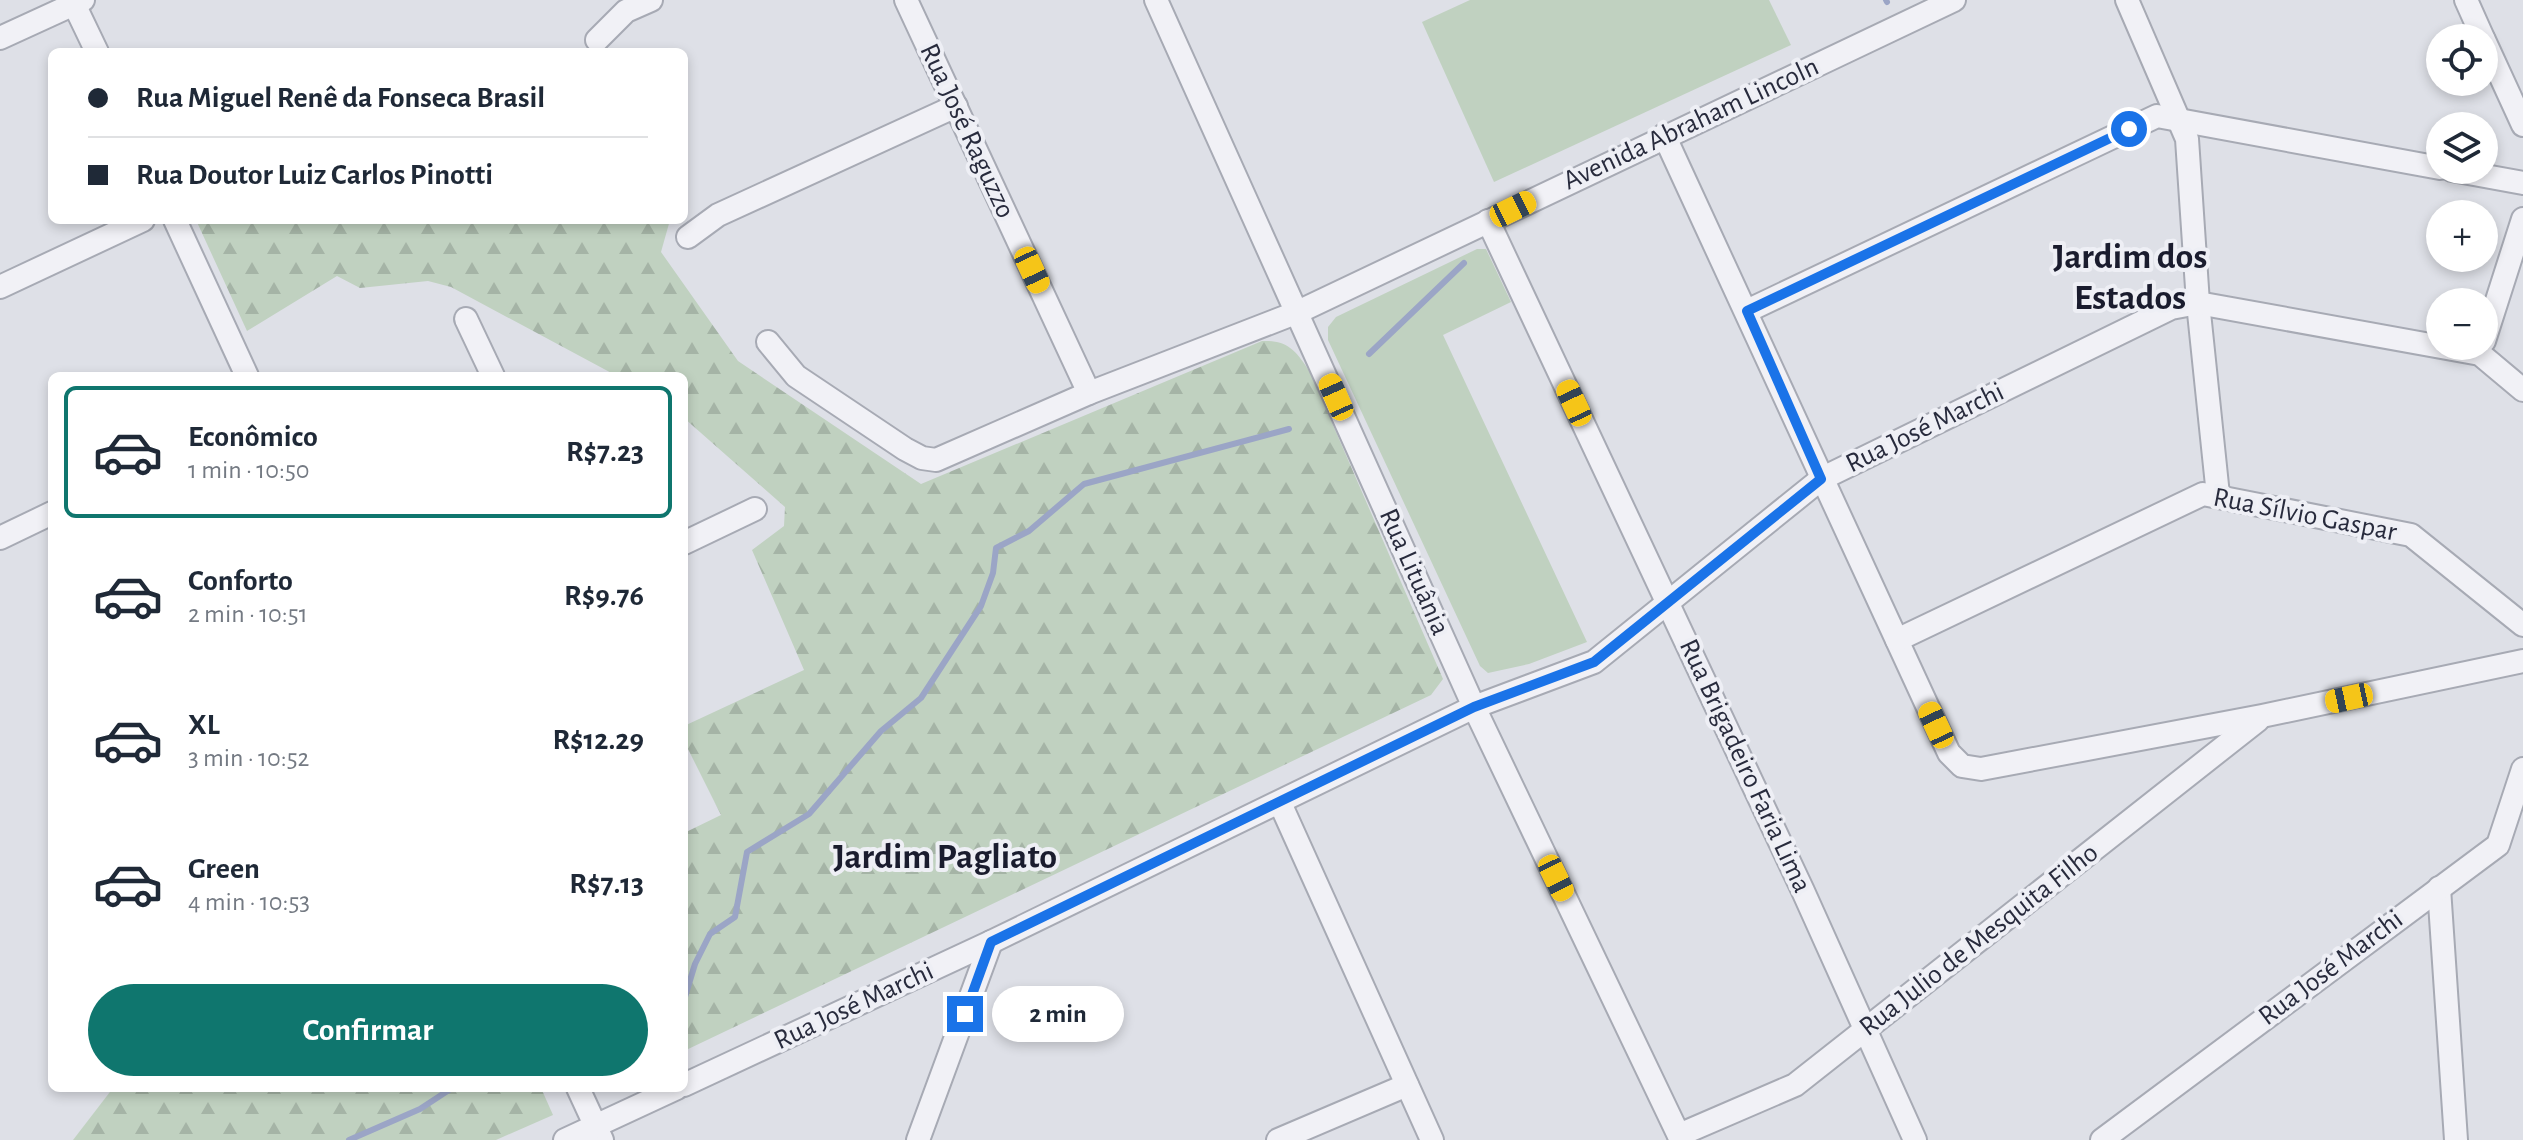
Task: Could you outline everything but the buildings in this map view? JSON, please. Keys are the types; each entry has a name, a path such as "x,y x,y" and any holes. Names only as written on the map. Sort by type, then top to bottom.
{"street":[{"path":"597,40 626,11 651,0"},
{"name":"Rua José Raguzzo","path":"906,0 1089,393"},
{"name":"Rua Lituânia","path":"1156,0 1474,707 1680,1138"},
{"name":"Avenida Abraham Lincoln","path":"768,342 796,376 922,458 936,460 1089,393 1298,312 1664,135 1954,0"},
{"path":"2127,0 2187,139 2198,303 2218,495"},
{"path":"2466,0 2477,24"},
{"path":"0,38 78,2 95,48"},
{"path":"2498,70 2523,125"},
{"path":"688,237 718,215 956,106"},
{"path":"1747,311 2157,116 2426,165"},
{"path":"1664,135 1949,753 1962,766 1981,769 2262,716 2523,661"},
{"path":"2498,178 2523,183"},
{"path":"2498,297 2523,219"},
{"name":"Rua Brigadeiro Faria Lima","path":"1488,221 1667,600 1915,1140"},
{"path":"0,287 134,224"},
{"path":"177,224 245,372"},
{"name":"Rua José Marchi","path":"688,1083 991,942 1474,707 1594,662 1667,600 1821,479 2171,308 2198,303 2426,338"},
{"path":"466,319 491,372"},
{"name":"Rua José Marchi","path":"2494,360 2523,390"},
{"name":"Rua Sílvio Gaspar","path":"1897,640 2203,494 2411,535 2523,625"},
{"path":"688,541 755,509"},
{"path":"0,538 48,515"},
{"name":"Rua Julio de Mesquita Filho","path":"1680,1138 1795,1085 2262,716"},
{"path":"2177,732 2187,735 2195,744 2200,756 2197,767"},
{"name":"Rua José Marchi","path":"2102,1140 2498,845 2523,769"},
{"path":"1280,803 1432,1140"},
{"path":"2439,888 2456,1140"},
{"path":"2386,926 2407,917 2419,918 2431,925 2444,955"},
{"path":"918,1140 991,942"},
{"path":"1278,1140 1407,1085"},
{"path":"580,1092 598,1133"},
{"path":"565,1140 598,1133 670,1092"}],"green space":[{"path":"1470,0 1769,0 1791,45 1494,182 1422,22"},
{"path":"198,224 669,224 661,252 738,361 921,484 1262,341 1278,342 1296,353 1310,372 1443,679 1431,695 688,1049 688,831 721,815 688,749 688,724 804,670 752,550 784,526 785,507 688,422 688,372 610,372 451,287 428,281 360,288 337,276 247,331"},
{"path":"1477,249 1486,249 1511,302 1443,335 1587,642 1529,664 1488,673 1480,666 1328,340 1328,327 1336,317"},
{"path":"110,1092 543,1092 553,1115 496,1140 73,1140"}],"waterway":[{"path":"1369,354 1464,263"},
{"path":"688,987 710,934 735,917 747,852 809,814 881,731 921,698 981,606 993,573 996,548 1029,531 1084,484 1289,429"},
{"path":"349,1140 420,1109 446,1092"}],"district":[{"name":"Jardim dos Estados","path":"2130,278"},
{"name":"Jardim Pagliato","path":"945,857"}],"route":[{"path":"965,1014 991,942 1474,707 1594,662 1667,600 1821,479 1747,311 2129,129"}]}
